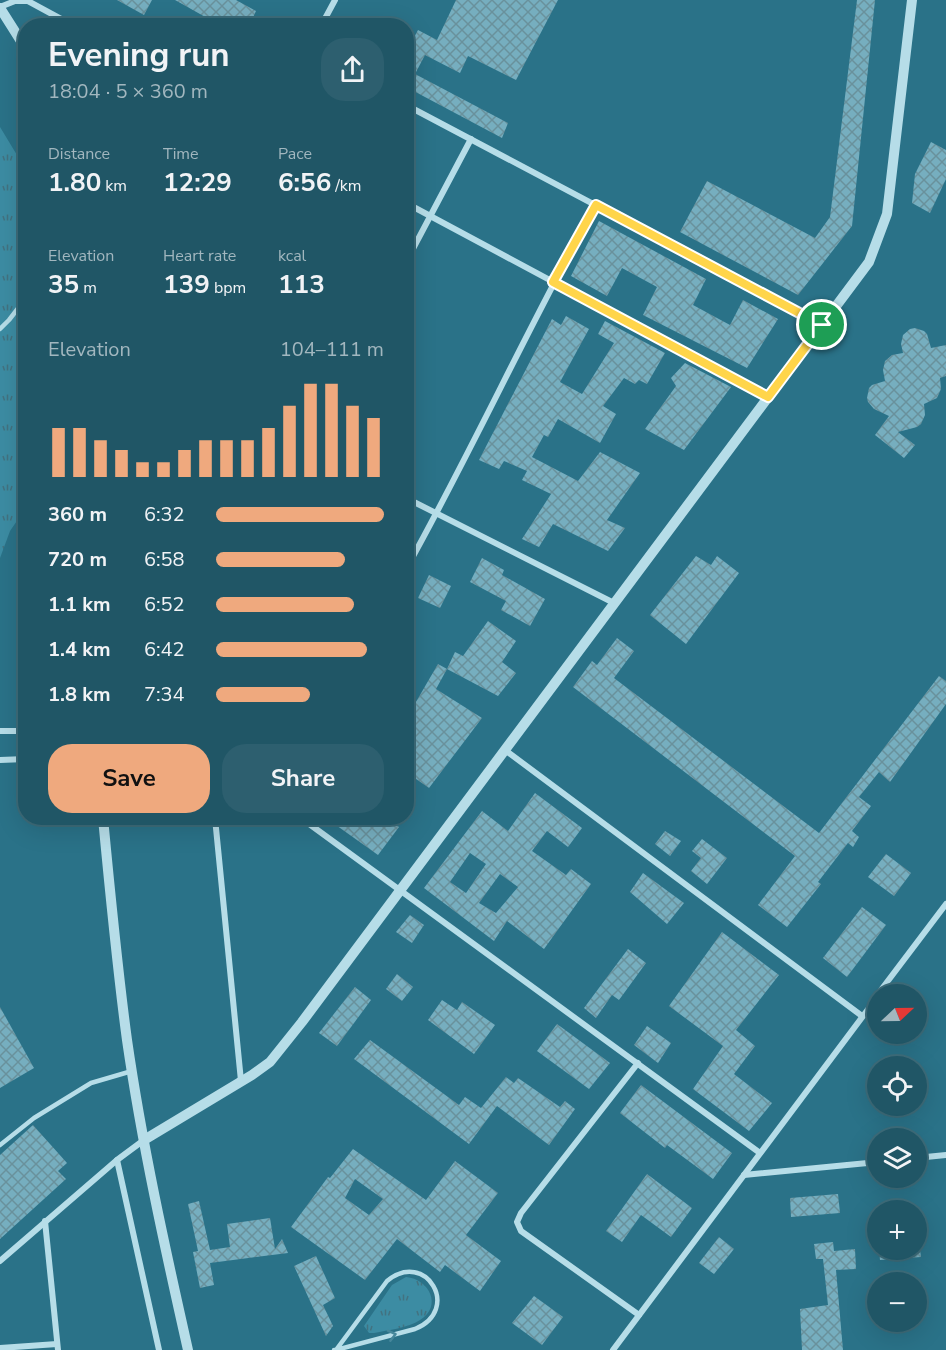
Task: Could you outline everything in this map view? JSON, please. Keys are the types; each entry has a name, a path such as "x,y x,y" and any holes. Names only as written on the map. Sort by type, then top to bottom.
{"street":[{"path":"325,18 335,0"},
{"path":"0,1261 117,1160 144,1140 270,1062 869,262 887,214 912,0"},
{"path":"18,37 0,8 15,1 28,1 59,18"},
{"path":"414,109 822,325"},
{"path":"414,247 471,139"},
{"path":"414,555 553,282 596,205"},
{"path":"414,208 768,397"},
{"path":"414,502 614,603"},
{"path":"0,731 18,731"},
{"path":"505,750 862,1016"},
{"path":"0,760 18,759"},
{"path":"105,825 114,930 132,1071 144,1140 188,1350"},
{"path":"216,825 241,1081"},
{"path":"311,825 760,1153"},
{"path":"887,984 946,904"},
{"path":"613,1350 867,1009"},
{"path":"638,1063 521,1213 517,1219 517,1226 639,1315"},
{"path":"927,1157 946,1155"},
{"path":"117,1160 159,1350"},
{"path":"744,1175 867,1163"},
{"path":"0,1348 57,1347 45,1221"}],"lane":[{"path":"0,329 18,309"},
{"path":"0,1145 34,1118 91,1083 132,1071"},
{"path":"402,1272 419,1273 433,1284 438,1303 431,1320 424,1326 335,1350 394,1275 402,1272"}],"green space":[{"path":"0,127 18,157 18,519 10,531 0,558"},
{"path":"406,1277 414,1279 427,1288 432,1301 431,1308 420,1320 410,1325 369,1333 364,1326 392,1285"}],"building":[{"path":"117,0 152,0 144,15"},
{"path":"175,0 236,0 256,11 253,18 207,18"},
{"path":"456,0 558,0 516,80 468,56 460,73 425,55 415,74 508,123 502,138 414,91 414,38 418,30 437,40"},
{"path":"857,0 875,0 852,226 798,295 680,232 707,181 815,238 830,217"},
{"path":"931,142 946,150 946,179 930,213 912,203 915,174"},
{"path":"599,221 706,279 693,305 730,325 743,300 778,319 747,368 643,315 657,287 622,268 607,296 571,276"},
{"path":"566,316 589,329 560,382 582,394 614,343 598,334 605,321 665,353 647,384 639,380 635,384 624,378 603,406 616,414 600,443 558,419 548,437 544,435 532,457 578,481 600,452 640,473 607,520 625,528 608,551 553,524 539,547 522,539 551,494 522,480 527,471 504,461 499,469 479,460 552,319 561,325"},
{"path":"915,328 927,334 931,348 946,345 946,376 940,378 941,389 937,398 924,404 925,415 921,424 898,432 915,445 904,458 875,435 889,416 874,409 867,398 872,385 885,381 883,370 885,361 892,355 903,353 901,344 903,335"},
{"path":"685,363 731,387 684,450 645,429 676,386 671,378"},
{"path":"696,556 711,565 717,556 739,573 686,644 650,615"},
{"path":"482,558 504,570 502,575 545,599 530,626 501,610 506,601 470,582"},
{"path":"429,575 451,586 440,608 418,598"},
{"path":"488,621 516,641 502,662 516,673 498,696 447,669 455,652 463,656"},
{"path":"617,638 634,651 614,678 819,833 939,676 946,681 946,704 890,782 879,772 859,797 871,806 852,831 859,837 853,847 848,843 818,882 821,884 787,927 758,905 795,856 573,687 592,661 597,665"},
{"path":"438,664 447,669 436,689 482,718 429,788 414,778 414,705"},
{"path":"535,793 582,828 568,847 547,831 532,851 566,875 571,869 591,884 544,949 507,921 494,941 424,888 482,811 508,831","holes":["470,853 486,864 466,893 450,882","500,874 518,887 496,913 479,903"]},
{"path":"336,825 396,825 399,827 378,855"},
{"path":"665,831 681,841 670,856 655,844"},
{"path":"702,839 727,858 707,884 691,871 701,858 692,851"},
{"path":"886,854 911,873 894,896 868,877"},
{"path":"643,873 684,903 667,924 630,892"},
{"path":"862,907 886,925 847,977 823,958"},
{"path":"410,915 424,925 412,943 396,932"},
{"path":"722,932 779,975 736,1030 755,1046 734,1074 772,1103 749,1131 693,1089 723,1046 669,1006"},
{"path":"628,949 646,963 619,1000 612,995 596,1018 584,1008"},
{"path":"397,974 413,987 402,1001 386,989"},
{"path":"355,987 371,1000 337,1046 319,1033"},
{"path":"442,1000 457,1010 462,1002 495,1025 474,1054 428,1020"},
{"path":"0,1007 34,1068 0,1088"},
{"path":"557,1024 610,1063 589,1089 537,1051"},
{"path":"647,1026 671,1043 658,1063 634,1045"},
{"path":"370,1040 459,1105 465,1097 481,1108 506,1077 514,1083 518,1078 560,1107 565,1101 575,1109 549,1145 497,1106 469,1144 354,1059"},
{"path":"641,1085 732,1153 713,1179 667,1145 665,1148 620,1113"},
{"path":"33,1125 67,1163 58,1171 66,1179 0,1239 0,1155"},
{"path":"353,1149 426,1200 455,1161 498,1193 466,1235 501,1261 480,1291 445,1265 440,1272 397,1239 365,1280 291,1227 328,1177 330,1178","holes":["355,1179 383,1199 369,1215 345,1198"]},
{"path":"647,1174 692,1208 671,1237 641,1215 622,1242 606,1231"},
{"path":"838,1194 840,1213 791,1217 790,1198"},
{"path":"199,1201 210,1250 230,1247 227,1224 270,1218 275,1249 282,1239 288,1253 210,1263 214,1285 200,1288 193,1252 198,1251 188,1204"},
{"path":"719,1237 734,1249 714,1274 699,1263"},
{"path":"833,1242 834,1251 855,1249 856,1269 836,1270 843,1350 802,1350 800,1309 828,1305 823,1259 816,1259 814,1244"},
{"path":"316,1256 335,1298 323,1305 333,1326 326,1336 294,1266"},
{"path":"534,1296 563,1317 542,1345 512,1323"}],"route":[{"path":"596,205 822,325 768,397 553,282 596,205"}]}
